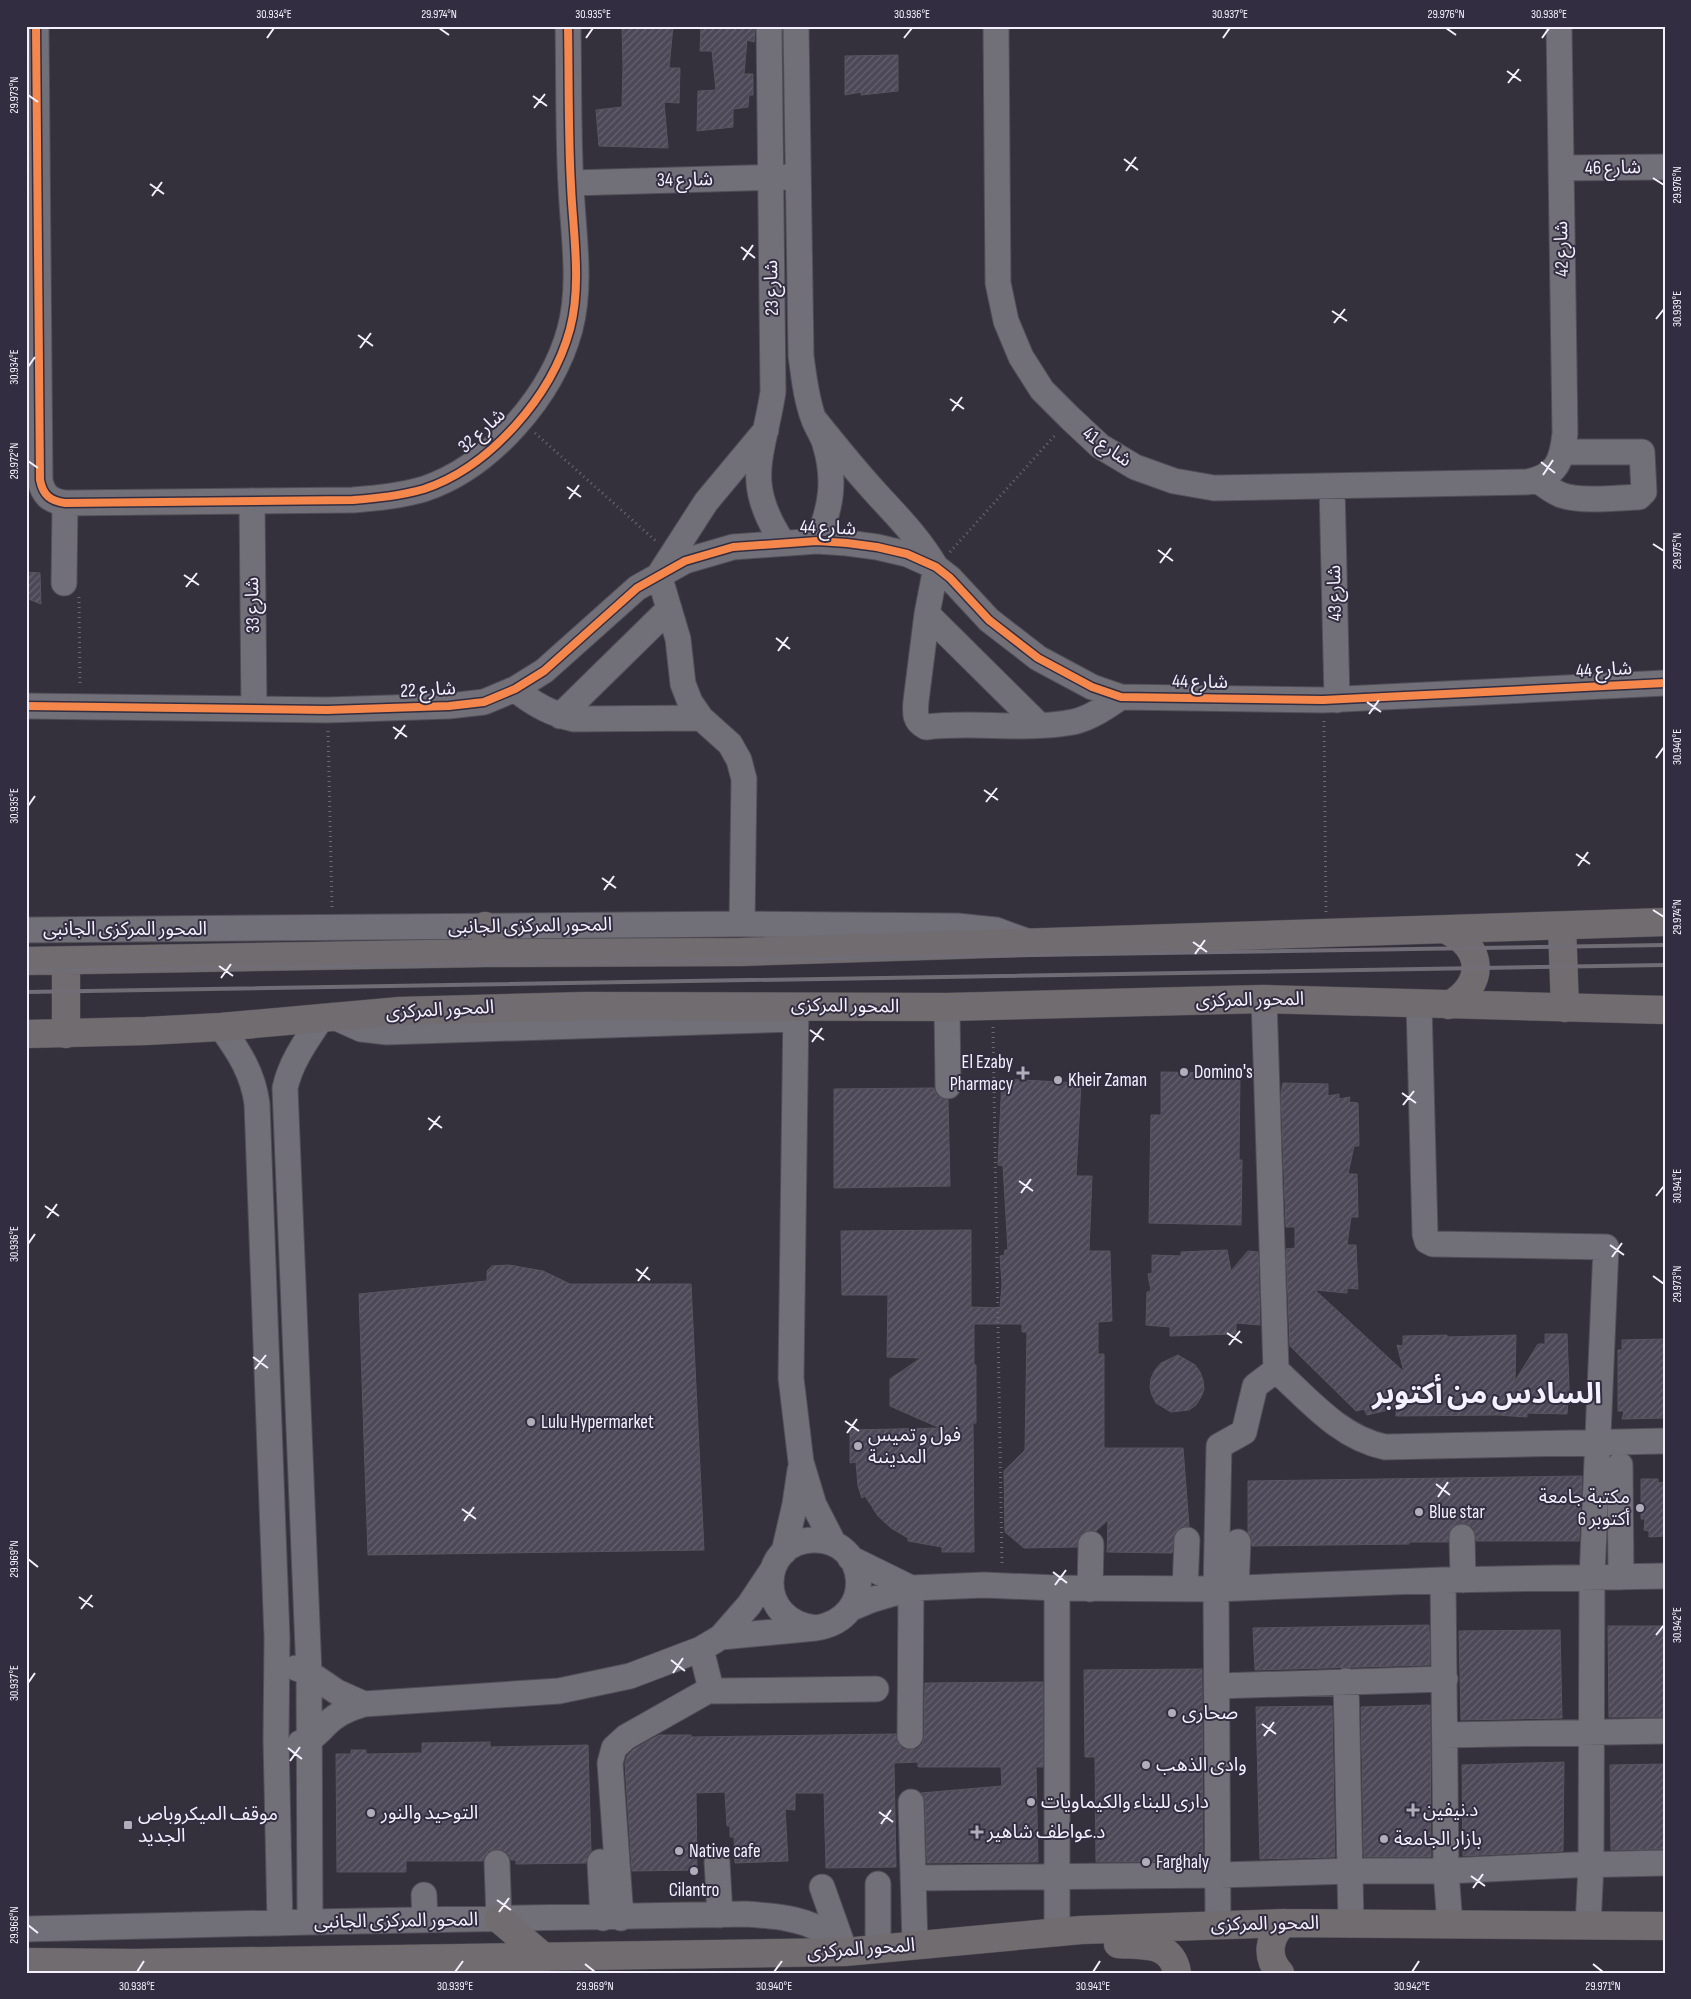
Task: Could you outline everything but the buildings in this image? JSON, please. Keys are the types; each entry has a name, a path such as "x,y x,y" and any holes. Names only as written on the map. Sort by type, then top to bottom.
{"main road":[{"path":"26,961 487,953 741,952 1665,922"},
{"path":"485,926 487,953"},
{"path":"1562,926 1565,1008"},
{"path":"1446,930 1458,935 1467,943 1474,954 1476,966 1469,990 1460,999 1449,1005"},
{"path":"66,961 66,1034"},
{"name":"المحور المركزى","path":"26,1034 221,1027 327,1016 400,1011 532,1007 796,1012 1264,998 1665,1010"},
{"path":"507,1919 545,1958"},
{"path":"1280,1973 1273,1962 1270,1945 1277,1929 1284,1923"},
{"name":"المحور المركزى","path":"26,1962 135,1963 545,1958 845,1952 1069,1931 1218,1924 1665,1926"},
{"path":"1069,1931 1117,1944 1156,1946 1171,1957 1177,1973"}],"street":[{"path":"36,26 32,191 40,480 42,489 48,497 55,502 65,503 64,583"},
{"name":"شارع 32","path":"65,503 353,500 389,497 424,488 458,474 487,453 520,419 536,398 556,365 570,329 576,291 571,183 568,26"},
{"name":"شارع 41","path":"996,26 998,283 1006,321 1021,357 1042,390 1100,446 1135,467 1174,481 1214,488 1527,482 1552,467"},
{"name":"شارع 42","path":"1552,467 1565,433 1559,26"},
{"path":"769,37 797,37"},
{"name":"شارع 23","path":"769,37 773,392 758,462 759,489 764,509 772,527 783,543"},
{"name":"شارع 23","path":"797,37 802,356 804,377 814,419 825,442 831,467 832,493 827,518 817,541"},
{"name":"شارع 46","path":"1561,168 1665,167"},
{"name":"شارع 34","path":"571,183 799,177"},
{"path":"814,419 875,492 906,524 924,546 936,567 927,614 915,715 919,723 926,727 1039,725 1074,722 1099,712 1121,697"},
{"path":"742,924 744,779 739,760 730,744 702,718 690,702 684,684 678,638 669,609 665,565 710,496 766,430"},
{"name":"شارع 43","path":"1330,700 1332,486"},
{"name":"شارع 33","path":"252,501 254,709"},
{"name":"شارع 44","path":"783,543 847,542 907,554 936,567 950,578 989,620 1038,658 1085,684 1121,697 1330,700 1665,683"},
{"name":"شارع 22","path":"26,706 328,710 449,706 484,702 515,689 544,671 605,615 665,565 685,561 708,552 733,547 783,543"},
{"path":"560,716 669,609"},
{"path":"927,614 1039,725"},
{"path":"515,689 528,700 560,716 574,719 702,718"},
{"name":"المحور المركزى الجانبى","path":"26,930 742,924 976,927 996,930 1031,943"},
{"path":"1264,998 1276,1370 1345,1431 1371,1444 1385,1447 1665,1441"},
{"path":"1419,1004 1425,1224 1428,1241 1433,1244 1606,1247 1598,1442 1579,1660"},
{"path":"947,1007 948,1086"},
{"path":"276,1740 292,1744 308,1741 335,1716 364,1704 559,1691 630,1676 711,1643 816,1628 836,1622 852,1608 859,1588 858,1577 814,1505 800,1462 791,1378 796,1012"},
{"path":"310,1922 309,1673 284,1088 294,1060 327,1016"},
{"path":"221,1027 248,1066 257,1104 277,1638 276,1740 280,1923"},
{"path":"1218,1924 1218,1686 1226,1589 1219,1446 1244,1432 1255,1386 1276,1370"},
{"path":"800,1462 795,1504 771,1590 779,1610 796,1623 816,1628"},
{"path":"1620,1465 1621,1577"},
{"path":"1450,1925 1446,1871 1445,1680 1453,1580 1462,1537"},
{"path":"711,1689 711,1643 749,1605 779,1560 793,1545 808,1540 824,1541 911,1588"},
{"path":"1185,1589 1187,1540"},
{"path":"1226,1589 1238,1542"},
{"path":"1090,1544 1090,1589"},
{"path":"852,1608 911,1588 984,1584 1090,1589 1226,1589 1453,1580 1665,1576"},
{"path":"1583,1864 1592,1733 1586,1578"},
{"path":"910,1736 911,1588"},
{"path":"1057,1588 1056,1877 1069,1931"},
{"path":"277,1676 282,1671 295,1668 309,1673 337,1692 364,1704"},
{"path":"1218,1686 1346,1681 1445,1680"},
{"path":"1346,1681 1351,1924"},
{"path":"711,1689 719,1692 876,1689"},
{"path":"612,1918 610,1763 614,1748 626,1737 711,1689"},
{"path":"1445,1735 1665,1731"},
{"path":"1574,1764 1588,1926"},
{"path":"911,1802 915,1946"},
{"path":"600,1862 612,1918"},
{"path":"717,1862 720,1915"},
{"path":"505,1863 507,1919"},
{"path":"913,1878 1446,1871 1583,1864 1665,1864"},
{"path":"878,1884 878,1949"},
{"path":"822,1887 845,1952"},
{"path":"424,1895 425,1920"},
{"name":"المحور المركزى الجانبى","path":"26,1929 310,1922 720,1915 771,1916 796,1921 819,1929 845,1952"}],"path":[{"path":"936,567 1070,418"},
{"path":"520,419 665,565"},
{"path":"64,583 66,586 78,591 79,595 80,707"},
{"path":"1326,932 1330,700"},
{"path":"328,710 333,928"},
{"path":"992,1007 1003,1534 1002,1586"}],"railway":[{"path":"26,971 1665,945"},
{"path":"26,992 1665,965"}],"cycle path":[{"path":"36,26 40,480 43,490 51,499 65,503 353,500 388,496 424,489 448,479 472,464 494,446 515,426 549,379 561,354 574,312 576,258 570,166 568,26"},
{"path":"26,706 327,710 449,706 484,702 515,689 544,671 637,588 685,561 733,547 817,541 877,547 907,554 936,567 950,578 989,620 1038,658 1092,687 1121,697 1323,700 1665,683"}],"place":[{"name":"Domino's","path":"1184,1072"},
{"name":"El Ezaby Pharmacy","path":"1023,1073"},
{"name":"Kheir Zaman","path":"1058,1080"},
{"name":"Lulu Hypermarket","path":"531,1422"},
{"name":"فول و تميس المدينىة","path":"858,1446"},
{"name":"مكتبة جامعة 6 أكتوبر","path":"1640,1508"},
{"name":"Blue star","path":"1419,1512"},
{"name":"صحارى","path":"1172,1713"},
{"name":"وادى الذهب","path":"1146,1765"},
{"name":"دارى للبناء والكيماويات","path":"1031,1802"},
{"name":"د.نيفين","path":"1413,1810"},
{"name":"التوحيد والنور","path":"371,1813"},
{"name":"موقف الميكروباص الجديد","path":"128,1825"},
{"name":"د.عواطف شاهير","path":"977,1832"},
{"name":"بازار الجامعة","path":"1384,1839"},
{"name":"Native cafe","path":"679,1851"},
{"name":"Farghaly","path":"1146,1862"},
{"name":"Cilantro","path":"694,1871"}],"district":[{"name":"السادس من أكتوبر","path":"1487,1394"}]}
